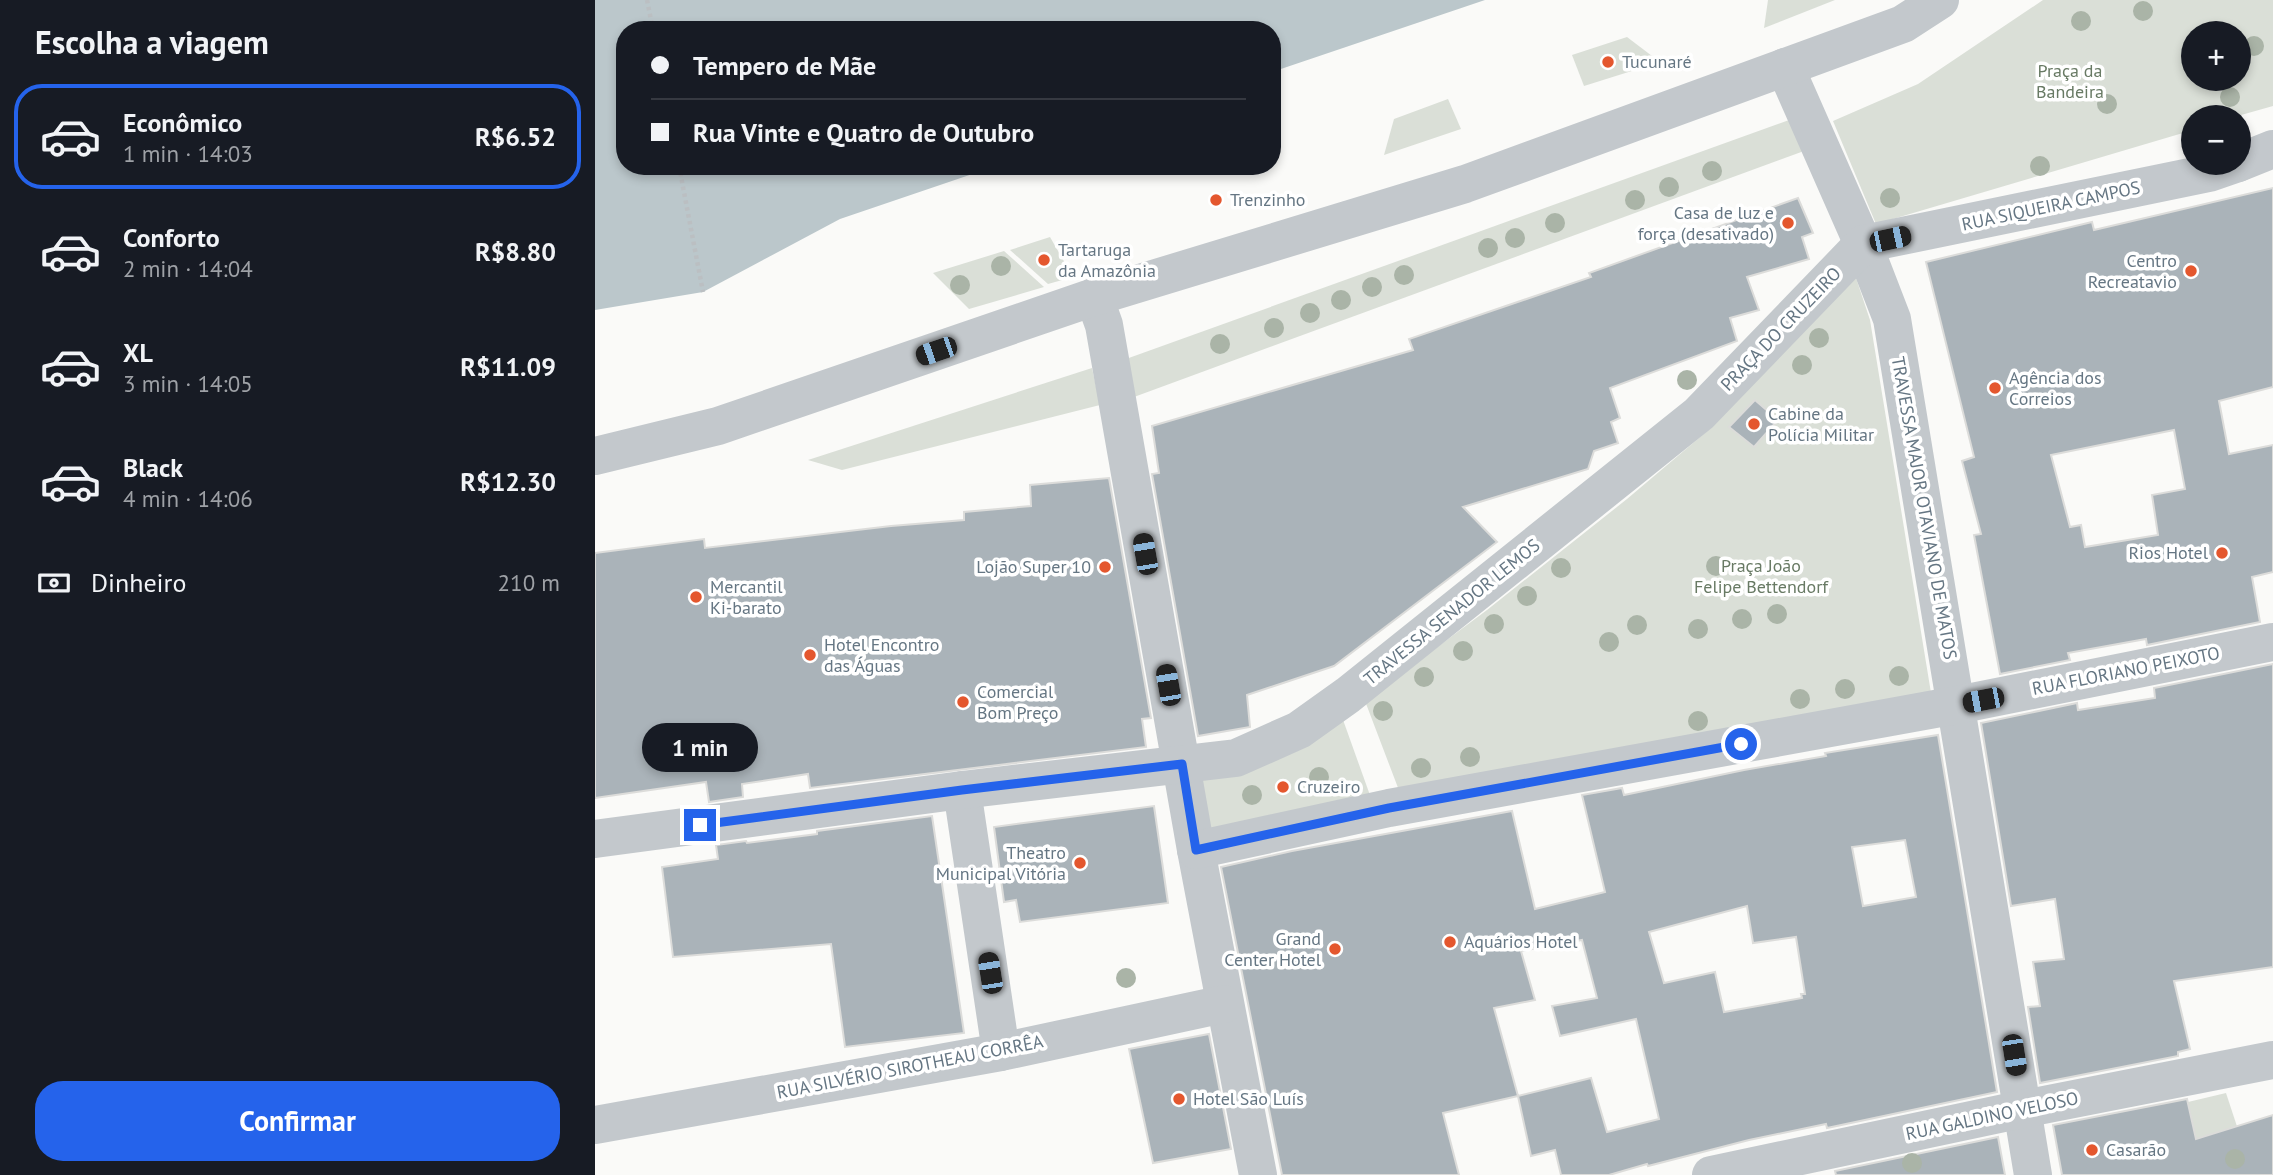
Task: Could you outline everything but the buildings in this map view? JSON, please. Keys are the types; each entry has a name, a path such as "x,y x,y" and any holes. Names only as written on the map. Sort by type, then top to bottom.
{"street":[{"path":"595,456 718,426 1094,297 1465,184 1903,24 1940,0"},
{"name":"TRAVESSA MAJOR OTAVIANO DE MATOS","path":"1785,67 1863,244 1892,319 2033,1175"},
{"name":"RUA SIQUEIRA CAMPOS","path":"2251,158 2273,149"},
{"name":"RUA SIQUEIRA CAMPOS","path":"1863,244 2200,175"},
{"name":"PRAÇA DO CRUZEIRO","path":"1699,414 1863,244"},
{"path":"1094,297 1104,325 1196,850 1258,1175"},
{"name":"TRAVESSA SENADOR LEMOS","path":"595,839 962,790 1236,758 1299,730 1348,695 1699,414"},
{"name":"RUA FLORIANO PEIXOTO","path":"1196,850 1389,808 1957,705 2273,642"},
{"path":"962,790 1001,1052"},
{"name":"RUA SILVÉRIO SIROTHEAU CORRÊA","path":"595,1125 1001,1052 1224,1004"},
{"name":"RUA GALDINO VELOSO","path":"1711,1175 2023,1109 2273,1060"}],"path":[{"path":"647,0 651,21"},
{"path":"681,175 703,292"}],"green space":[{"path":"1768,0 1835,0 1764,28"},
{"name":"Praça da Bandeira","path":"2043,0 2273,0 2273,106 2251,112 2251,105 2181,105 2181,134 1876,224 1833,121 1918,84"},
{"path":"1627,37 1652,56 1654,64 1584,86 1572,55"},
{"path":"1448,99 1461,129 1384,155 1394,119"},
{"path":"1792,119 1804,151 1134,397 1126,359"},
{"path":"1050,237 1073,277 1048,284 1010,250"},
{"path":"1004,251 1044,287 969,309 933,273"},
{"name":"Praça João Felipe Bettendorf","path":"1855,275 1870,320 1931,693 1400,793 1365,701 1487,610 1627,499 1712,427"},
{"path":"1092,368 1100,405 842,470 808,460"},
{"path":"1342,717 1371,798 1211,831 1202,778"},
{"path":"2226,1093 2253,1175 2203,1175 2188,1102"}],"shaded area":[{"path":"595,0 1485,0 1281,69 1281,21 616,21 616,175 970,175 840,219 703,292 595,310"}],"place":[{"name":"Tucunaré","path":"1608,62"},
{"name":"Trenzinho","path":"1216,200"},
{"name":"Casa de luz e força (desativado)","path":"1788,223"},
{"name":"Tartaruga da Amazônia","path":"1044,260"},
{"name":"Centro Recreatavio","path":"2191,271"},
{"name":"Agência dos Correios","path":"1995,388"},
{"name":"Cabine da Polícia Militar","path":"1754,424"},
{"name":"Rios Hotel","path":"2222,553"},
{"name":"Lojão Super 10","path":"1105,567"},
{"name":"Mercantil Ki-barato","path":"696,597"},
{"name":"Hotel Encontro das Águas","path":"810,655"},
{"name":"Comercial Bom Preço","path":"963,702"},
{"name":"Cruzeiro","path":"1283,787"},
{"name":"Theatro Municipal Vitória","path":"1080,863"},
{"name":"Aquários Hotel","path":"1450,942"},
{"name":"Grand Center Hotel","path":"1335,949"},
{"name":"Hotel São Luís","path":"1179,1099"},
{"name":"Casarão","path":"2092,1150"}],"route":[{"path":"700,825 1182,764 1196,850 1389,808 1741,744"}]}
